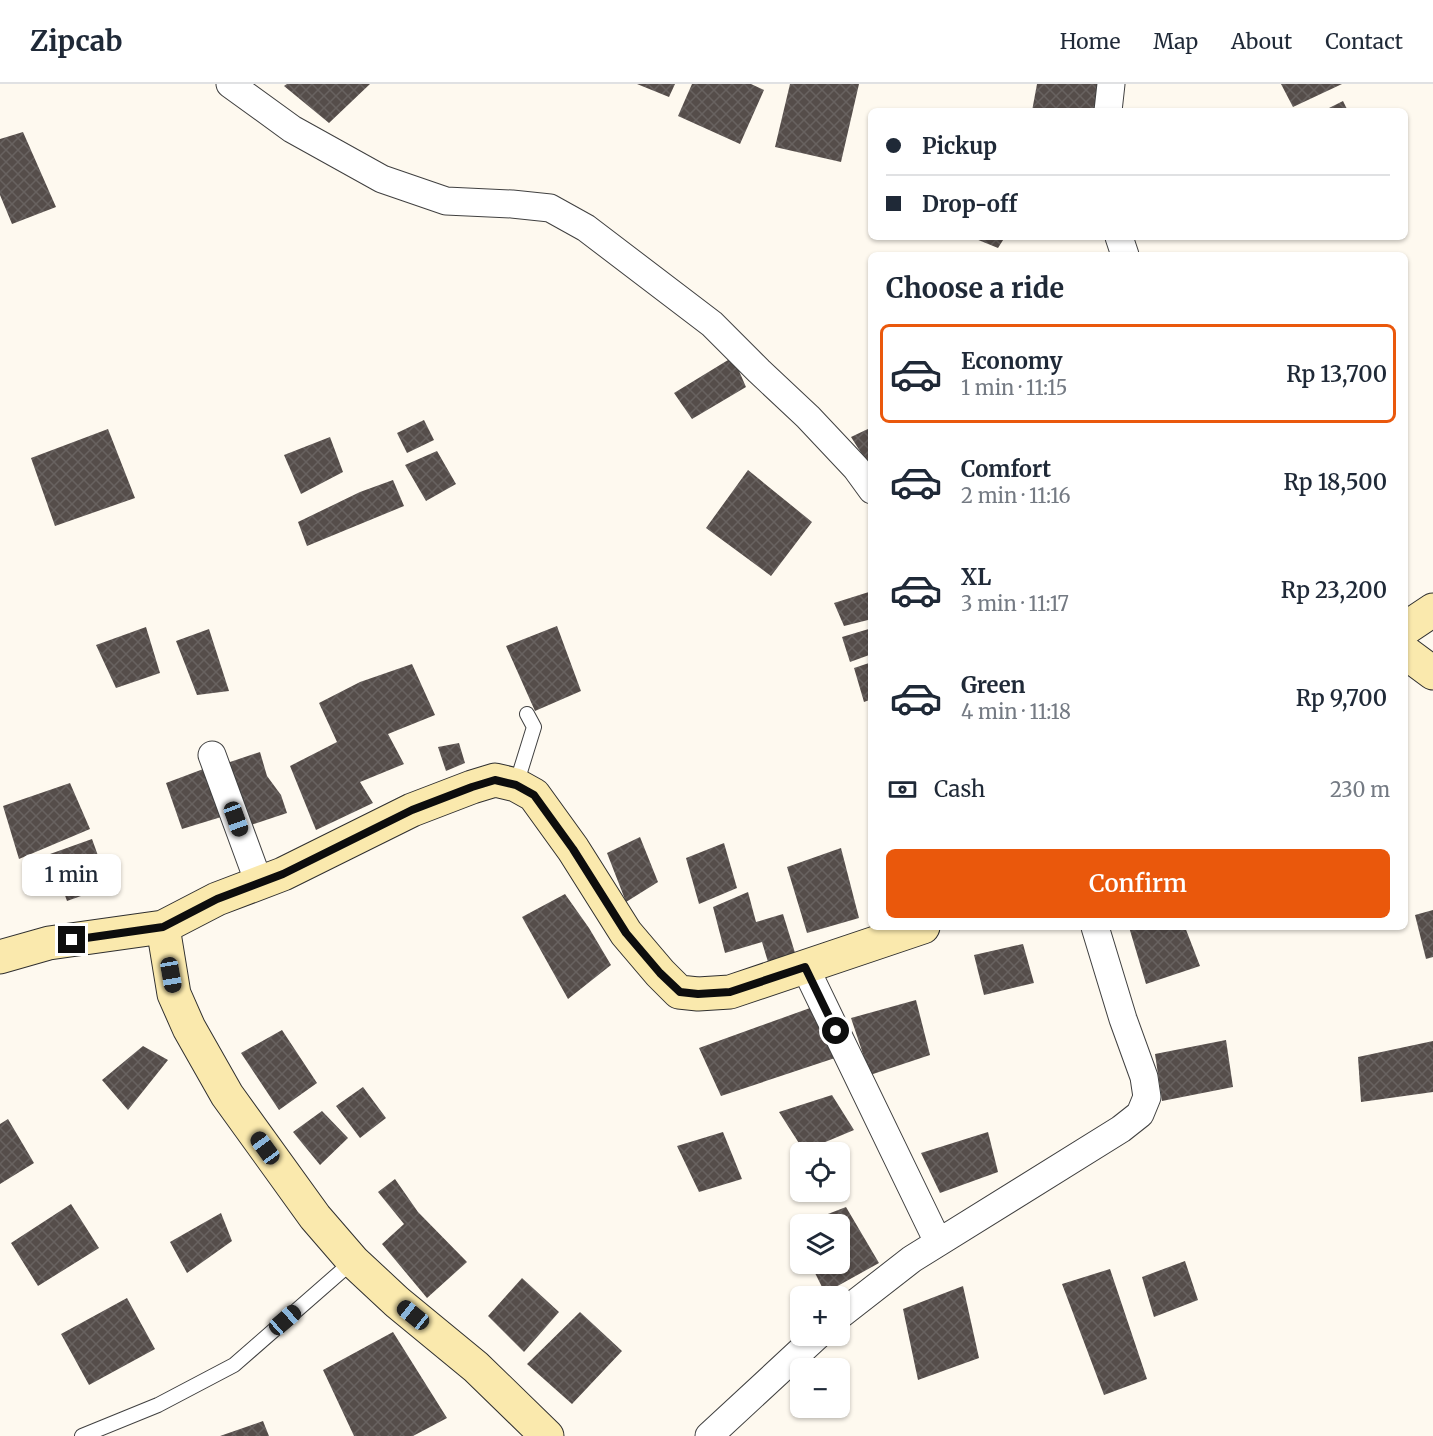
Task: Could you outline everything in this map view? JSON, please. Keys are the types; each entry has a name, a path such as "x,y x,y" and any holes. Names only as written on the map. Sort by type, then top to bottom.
{"street":[{"path":"230,84 292,129 382,178 446,201 550,208 586,228 712,324 808,417 856,468 868,484"},
{"path":"1108,108 1111,84"},
{"path":"1408,627 1433,610"},
{"path":"1408,654 1433,673"},
{"path":"212,755 259,883"},
{"path":"0,957 49,943 163,927 217,899 283,874 412,810 495,780 516,785 534,795 573,849 626,933 660,973 680,992 698,994 730,992 914,930"},
{"path":"163,927 174,994 189,1028 227,1095 315,1217 352,1261 397,1302 476,1367 547,1436"},
{"path":"850,1307 912,1258 1121,1129 1140,1114 1147,1097 1144,1077 1122,1018 1096,930"},
{"path":"805,967 938,1242"},
{"path":"709,1436 806,1346"}],"lane":[{"path":"516,785 534,727 527,714"},
{"path":"82,1436 158,1405 234,1365 352,1261"}],"building":[{"path":"287,84 370,84 329,123 284,86"},
{"path":"637,84 675,84 669,97"},
{"path":"692,84 751,84 764,90 740,144 678,116"},
{"path":"790,84 859,84 841,162 775,147"},
{"path":"1037,84 1101,84 1097,108 1033,108"},
{"path":"1281,84 1342,84 1293,107"},
{"path":"1343,101 1346,108 1329,108"},
{"path":"23,132 56,207 12,224 0,195 0,139"},
{"path":"978,240 1003,240 998,248"},
{"path":"733,357 746,387 692,419 674,393"},
{"path":"424,420 434,440 407,453 397,433"},
{"path":"108,429 135,498 55,526 31,458"},
{"path":"868,429 868,464 851,437"},
{"path":"330,437 343,472 301,494 284,455"},
{"path":"437,451 456,484 426,501 405,465"},
{"path":"748,470 812,522 771,576 706,528"},
{"path":"393,480 404,506 307,546 298,522 360,492"},
{"path":"868,592 868,620 844,626 834,603"},
{"path":"557,626 581,691 535,711 506,646"},
{"path":"146,627 160,673 116,688 96,645"},
{"path":"209,629 229,691 197,695 176,641"},
{"path":"868,629 868,655 850,662 842,637"},
{"path":"868,663 868,700 864,702 854,668"},
{"path":"412,664 435,715 388,734 404,764 360,782 373,803 316,830 290,766 337,742 319,703 360,682"},
{"path":"459,743 465,763 446,771 438,747"},
{"path":"260,752 267,776 281,795 287,813 242,828 218,766"},
{"path":"214,765 231,814 182,829 166,783"},
{"path":"70,783 90,829 19,859 3,806"},
{"path":"640,837 658,882 626,902 607,853"},
{"path":"92,839 109,886 67,901 50,854"},
{"path":"724,843 737,888 699,904 686,858"},
{"path":"841,848 859,918 807,933 787,867"},
{"path":"748,892 756,922 783,914 796,956 768,962 762,942 725,953 713,907"},
{"path":"565,894 611,965 568,999 522,917"},
{"path":"1433,910 1433,957 1426,959 1415,915"},
{"path":"1130,930 1186,930 1200,966 1146,984"},
{"path":"1023,944 1034,983 984,995 974,955"},
{"path":"916,1000 930,1055 870,1075 851,1018"},
{"path":"810,1008 835,1058 721,1096 699,1048"},
{"path":"282,1030 317,1083 279,1110 241,1053"},
{"path":"1226,1040 1233,1087 1162,1101 1155,1054"},
{"path":"1433,1041 1433,1092 1361,1102 1358,1057"},
{"path":"143,1046 168,1060 128,1110 102,1080"},
{"path":"363,1087 386,1118 360,1138 336,1106"},
{"path":"832,1095 854,1130 825,1142 798,1142 779,1112"},
{"path":"322,1111 348,1138 320,1165 293,1132"},
{"path":"8,1119 34,1163 0,1184 0,1124"},
{"path":"723,1132 742,1179 699,1192 677,1146"},
{"path":"988,1132 998,1172 940,1193 921,1153"},
{"path":"395,1179 418,1212 467,1262 427,1298 382,1244 404,1224 378,1192"},
{"path":"71,1204 99,1248 38,1286 11,1243"},
{"path":"846,1207 879,1263 838,1286 822,1286 816,1274 850,1274 850,1214 828,1214"},
{"path":"221,1213 232,1241 187,1273 170,1242"},
{"path":"1185,1261 1198,1300 1154,1317 1142,1277"},
{"path":"1110,1269 1147,1379 1104,1395 1062,1284"},
{"path":"522,1278 559,1312 524,1352 488,1316"},
{"path":"963,1286 979,1358 918,1380 903,1309"},
{"path":"127,1298 155,1349 89,1385 61,1334"},
{"path":"580,1312 622,1351 572,1404 527,1364"},
{"path":"393,1332 447,1418 413,1436 354,1436 323,1370"},
{"path":"263,1421 269,1436 220,1436"}],"route":[{"path":"72,940 163,927 217,899 283,874 412,810 495,780 516,785 534,795 600,889 626,933 660,973 680,992 698,994 730,992 805,967 836,1031"}]}
